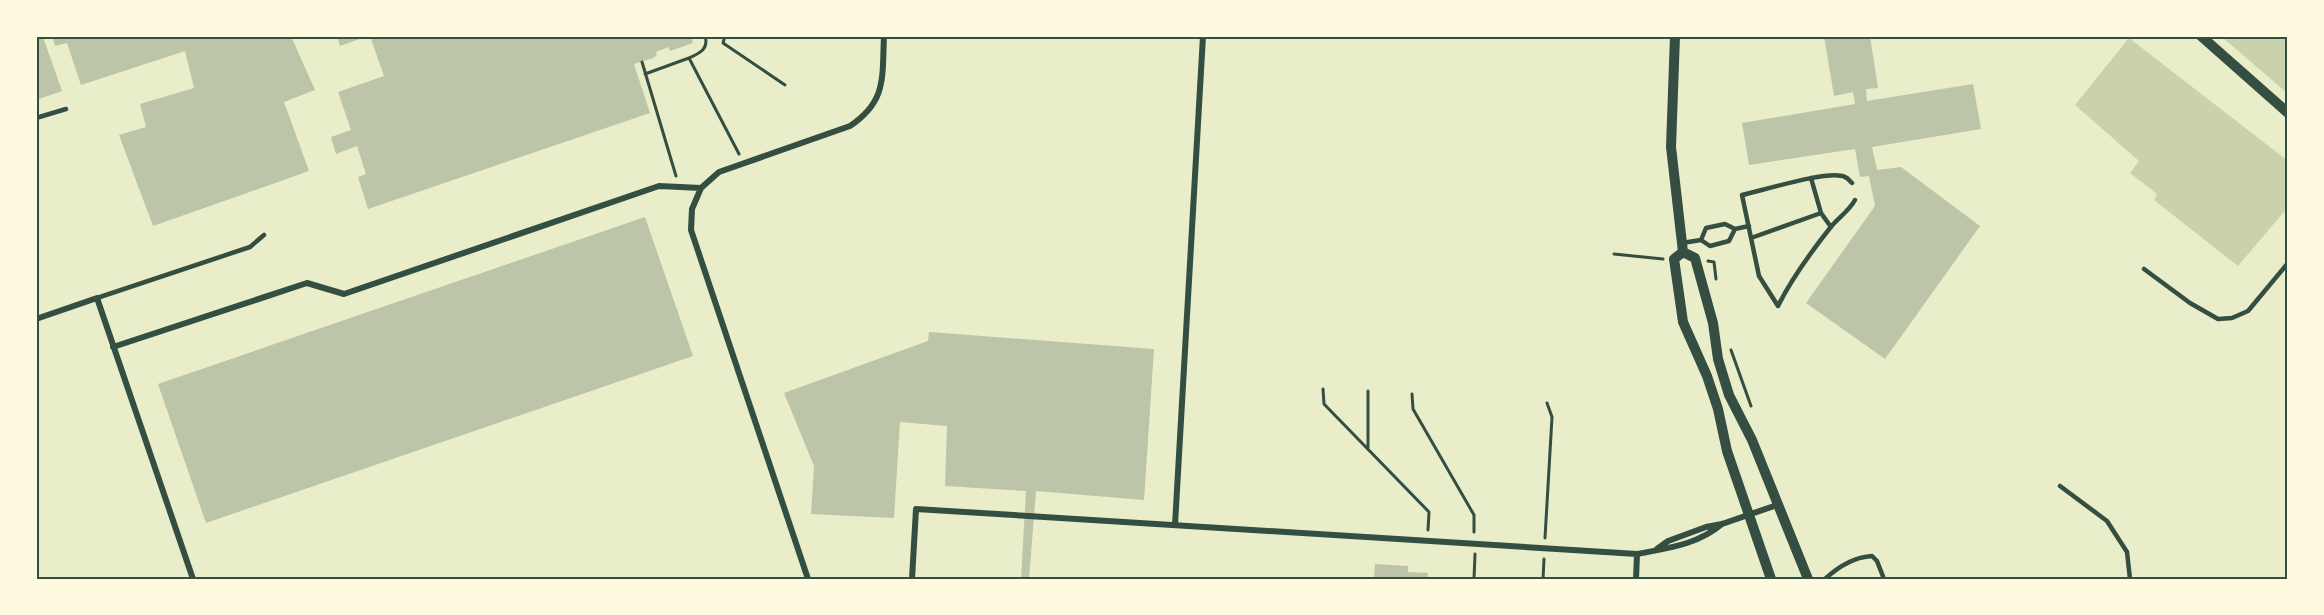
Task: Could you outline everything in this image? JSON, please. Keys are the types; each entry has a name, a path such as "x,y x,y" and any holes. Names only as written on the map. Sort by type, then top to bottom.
{"street":[{"path":"808,579 690,230 692,209 701,188 719,172 850,126 865,115 877,101 882,79 884,36"},
{"path":"1175,525 1203,36"},
{"path":"1675,36 1671,147 1683,248 1695,258 1713,323 1718,359 1729,395 1752,440 1808,579"},
{"path":"2201,36 2288,113"},
{"path":"113,347 307,283 344,294 659,186 701,188"},
{"path":"1683,248 1674,260 1683,322 1715,398 1727,451 1771,579"},
{"path":"36,319 97,298 193,579"},
{"path":"912,579 916,509 1637,554 1654,551 1668,541 1777,505"},
{"path":"1636,579 1637,554"}],"lane":[{"path":"36,118 66,109"},
{"path":"1852,183 1844,176 1834,175 1811,178 1742,195 1759,276 1778,306 1788,286 1831,227 1855,200"},
{"path":"1811,178 1821,213 1831,227"},
{"path":"1751,238 1821,213"},
{"path":"1683,248 1701,240 1706,228 1725,224 1735,229 1749,226"},
{"path":"1701,240 1710,246 1729,241 1735,229"},
{"path":"97,298 250,247 264,235"},
{"path":"2144,269 2190,303 2218,319 2232,318 2248,311 2288,263"},
{"path":"2060,486 2107,521 2127,552 2130,579"},
{"path":"1825,579 1837,568 1863,556 1872,555 1884,579"}],"path":[{"path":"645,74 700,54 707,42 705,36"},
{"path":"725,36 723,43 785,85"},
{"path":"689,58 744,163"},
{"path":"642,62 679,187"},
{"path":"1323,388 1324,404 1429,512 1427,541"},
{"path":"1368,391 1368,448"},
{"path":"1412,394 1413,409 1474,515 1474,579"},
{"path":"1543,579 1552,417 1547,403"}],"green space":[{"path":"2221,36 2288,36 2288,94"},
{"path":"2129,38 2288,161 2288,207 2238,266 2154,200 2157,194 2130,173 2139,161 2075,105"}],"building":[{"path":"52,36 291,36 315,90 284,102 309,171 153,226 119,135 146,127 140,104 194,88 185,51 81,85 67,43 55,46"},
{"path":"337,36 368,36 340,46"},
{"path":"370,36 691,36 693,43 670,51 668,47 656,52 657,55 653,58 634,64 650,113 368,209 358,177 366,174 357,146 336,154 331,137 351,130 338,92 384,76"},
{"path":"1824,36 1870,36 1878,88 1866,89 1867,101 1973,84 1981,129 1872,147 1877,170 1901,167 1980,226 1885,359 1806,303 1875,206 1869,176 1860,177 1855,149 1749,165 1742,123 1855,104 1853,92 1834,96"},
{"path":"43,37 62,91 36,100 36,39"},
{"path":"645,217 693,356 206,523 158,384"},
{"path":"929,332 1154,349 1144,500 1036,491 1029,579 1021,579 1026,491 945,486 947,426 900,422 894,518 811,514 814,466 784,393 928,341"},
{"path":"1375,564 1408,566 1408,572 1428,573 1427,579 1374,579"}]}
